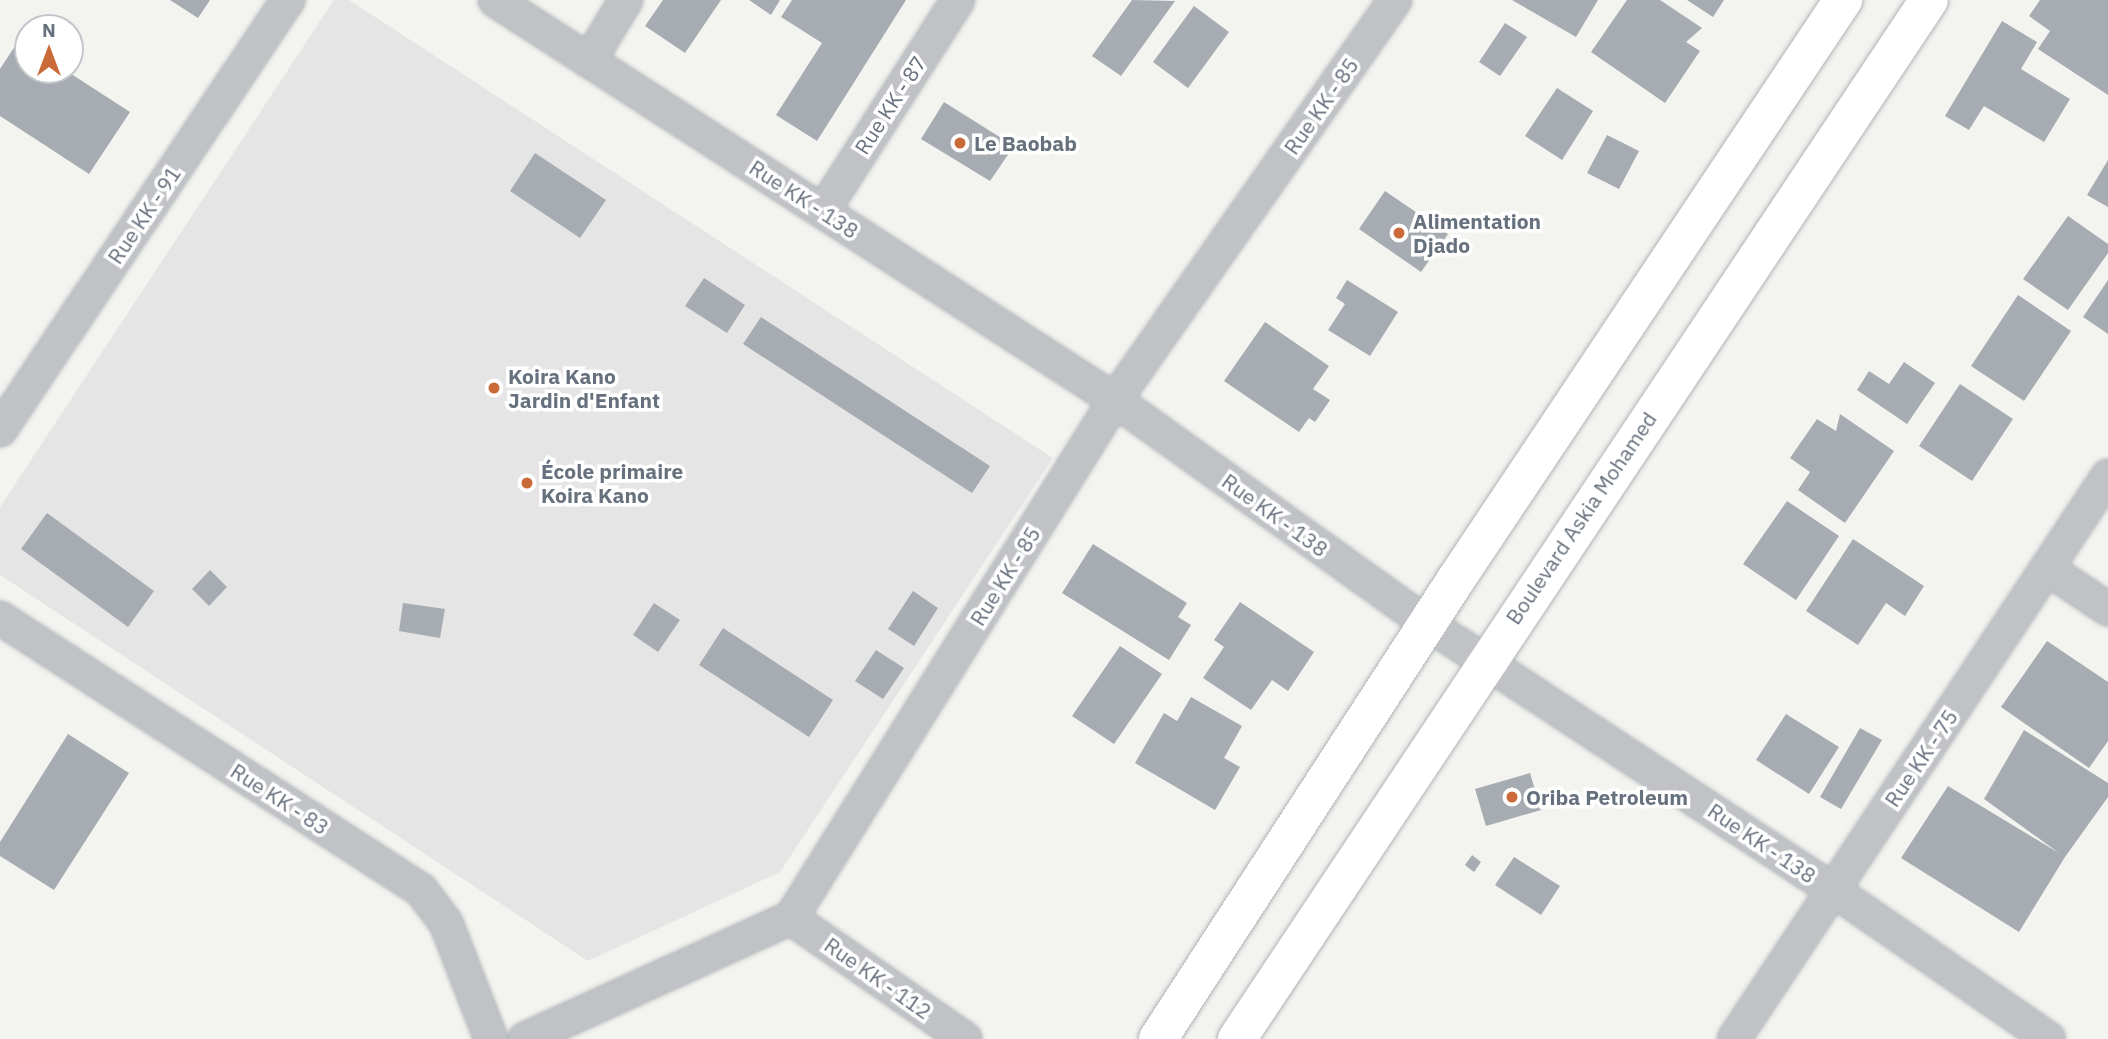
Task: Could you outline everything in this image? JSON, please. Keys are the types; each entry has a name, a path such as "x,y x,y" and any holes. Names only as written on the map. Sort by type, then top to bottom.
{"main road":[{"path":"1158,1039 1428,624 1843,0"},
{"name":"Boulevard Askia Mohamed","path":"1237,1039 1486,660 1929,0"}],"street":[{"name":"Rue KK - 91","path":"0,430 288,0"},
{"name":"Rue KK - 138","path":"495,0 1115,400 1428,624 1833,890 2049,1039"},
{"path":"589,61 626,0"},
{"name":"Rue KK - 87","path":"822,211 958,0"},
{"name":"Rue KK - 85","path":"791,918 1115,400 1395,0"},
{"name":"Rue KK - 75","path":"1734,1039 2108,476"},
{"path":"2048,569 2108,609"},
{"name":"Rue KK - 83","path":"0,618 421,890 446,923 491,1039"},
{"path":"525,1039 791,918"},
{"name":"Rue KK - 112","path":"791,918 965,1039"}],"shaded area":[{"name":"École primaire Koira Kano","path":"334,0 349,0 1053,458 780,872 588,961 0,575 0,507"}],"building":[{"path":"170,0 210,0 198,18"},
{"path":"663,0 721,0 685,53 645,26"},
{"path":"749,0 780,0 771,15"},
{"path":"792,0 906,0 817,141 776,115 822,43 781,17"},
{"path":"1132,0 1175,1 1121,76 1092,56"},
{"path":"1512,0 1598,0 1576,37"},
{"path":"1627,0 1660,0 1702,28 1686,42 1700,51 1665,103 1591,52"},
{"path":"1687,0 1724,0 1713,17"},
{"path":"2040,0 2108,0 2108,95 2038,49 2050,31 2029,16"},
{"path":"1194,6 1229,32 1188,88 1153,62"},
{"path":"2002,21 2037,42 2021,69 2070,99 2044,142 1984,106 1969,130 1945,116"},
{"path":"1505,23 1527,37 1500,76 1479,62"},
{"path":"14,48 14,84 84,82 130,112 89,174 0,116 0,69"},
{"path":"1557,88 1593,111 1562,160 1525,136"},
{"path":"944,102 1014,146 990,181 921,139"},
{"path":"1607,135 1639,151 1619,189 1587,173"},
{"path":"535,153 606,200 580,238 510,191"},
{"path":"2108,160 2108,207 2087,195"},
{"path":"1385,191 1448,234 1421,272 1359,229"},
{"path":"2068,216 2108,244 2108,253 2068,310 2023,279"},
{"path":"704,278 745,305 727,333 685,306"},
{"path":"1347,280 1398,312 1370,356 1328,330 1345,304 1336,298"},
{"path":"2108,280 2108,334 2083,317"},
{"path":"2018,295 2071,331 2024,401 1971,366"},
{"path":"761,317 990,466 972,493 743,344"},
{"path":"1265,322 1329,366 1313,389 1330,400 1315,422 1309,418 1299,432 1224,381"},
{"path":"1904,362 1935,383 1907,424 1857,390 1869,371 1889,384"},
{"path":"1960,384 2013,419 1972,481 1919,446"},
{"path":"1840,414 1894,451 1845,523 1798,490 1810,472 1790,458 1817,419 1836,431"},
{"path":"1787,501 1839,536 1796,600 1743,564"},
{"path":"47,513 154,591 128,627 21,549"},
{"path":"1853,539 1924,586 1905,616 1886,603 1858,645 1806,611"},
{"path":"1093,544 1187,603 1178,617 1191,625 1169,660 1062,593"},
{"path":"210,570 227,587 209,606 192,589"},
{"path":"913,591 938,608 914,646 888,629"},
{"path":"1240,602 1314,652 1288,691 1272,680 1251,710 1203,678 1224,647 1214,640"},
{"path":"403,603 445,609 440,638 399,631"},
{"path":"654,603 680,620 658,652 633,635"},
{"path":"723,628 833,700 809,737 699,665"},
{"path":"2047,641 2108,682 2108,741 2089,768 2001,707"},
{"path":"1120,646 1162,674 1114,744 1072,716"},
{"path":"876,650 904,668 883,699 855,681"},
{"path":"1191,697 1242,726 1224,758 1240,767 1215,810 1135,763 1164,713 1177,721"},
{"path":"1786,714 1839,747 1809,794 1756,760"},
{"path":"1860,728 1882,740 1841,809 1820,797"},
{"path":"2024,730 2108,783 2108,797 2065,857 2019,932 1901,858 1948,786 2059,853 1984,799"},
{"path":"68,734 129,773 54,890 0,856 0,842"},
{"path":"1530,773 1541,810 1486,826 1475,789"},
{"path":"1472,855 1481,862 1474,872 1465,865"},
{"path":"1514,857 1560,886 1541,915 1495,885"}],"place":[{"name":"Le Baobab","path":"960,143"},
{"name":"Alimentation Djado","path":"1399,233"},
{"name":"Koira Kano Jardin d'Enfant","path":"494,388"},
{"name":"École primaire Koira Kano","path":"527,483"},
{"name":"Oriba Petroleum","path":"1512,797"}]}
